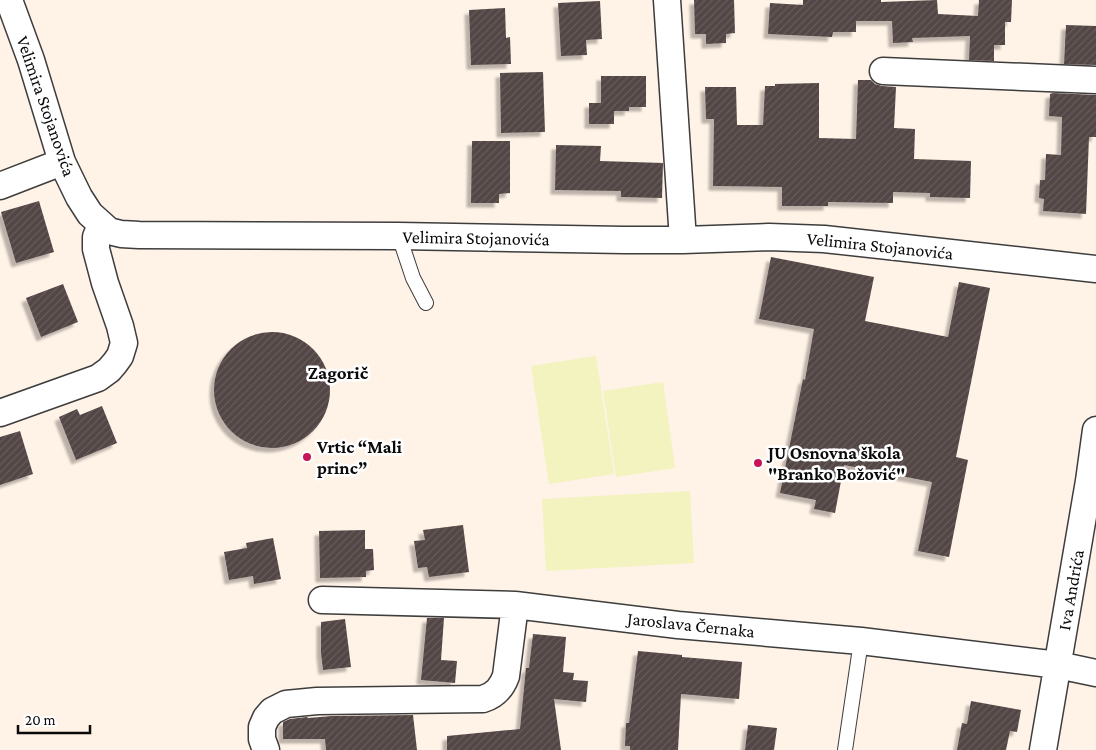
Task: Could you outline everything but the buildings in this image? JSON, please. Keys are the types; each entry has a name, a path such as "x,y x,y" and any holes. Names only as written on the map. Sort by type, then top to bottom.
{"street":[{"name":"Velimira Stojanovića","path":"9,0 31,60 62,162 78,197 90,214 101,224 109,230 121,234 614,240 769,237 824,238 1096,269"},
{"path":"668,0 682,240"},
{"path":"883,71 1096,80"},
{"path":"0,186 62,162"},
{"path":"0,413 98,378 110,370 120,356 124,343 96,249 96,237 101,224"},
{"name":"Iva Andrića","path":"1043,750 1093,482 1096,430"},
{"name":"Jaroslava Černaka","path":"322,600 514,605 678,626 860,640 1058,665 1096,673"},
{"path":"266,750 262,739 262,727 272,711 286,704 317,701 489,697 500,688 506,676 514,605"}],"lane":[{"path":"400,236 413,278 426,302"},
{"path":"845,750 860,640"}],"green space":[{"path":"596,356 614,474 549,484 531,366"},
{"path":"663,382 675,468 616,477 603,391"},
{"path":"690,491 694,563 546,571 542,499"}],"place":[{"name":"Vrtic “Mali princ”","path":"307,457"},
{"name":"JU Osnovna škola \"Branko Božović\"","path":"758,463"}],"district":[{"name":"Zagorič","path":"338,372"}]}
